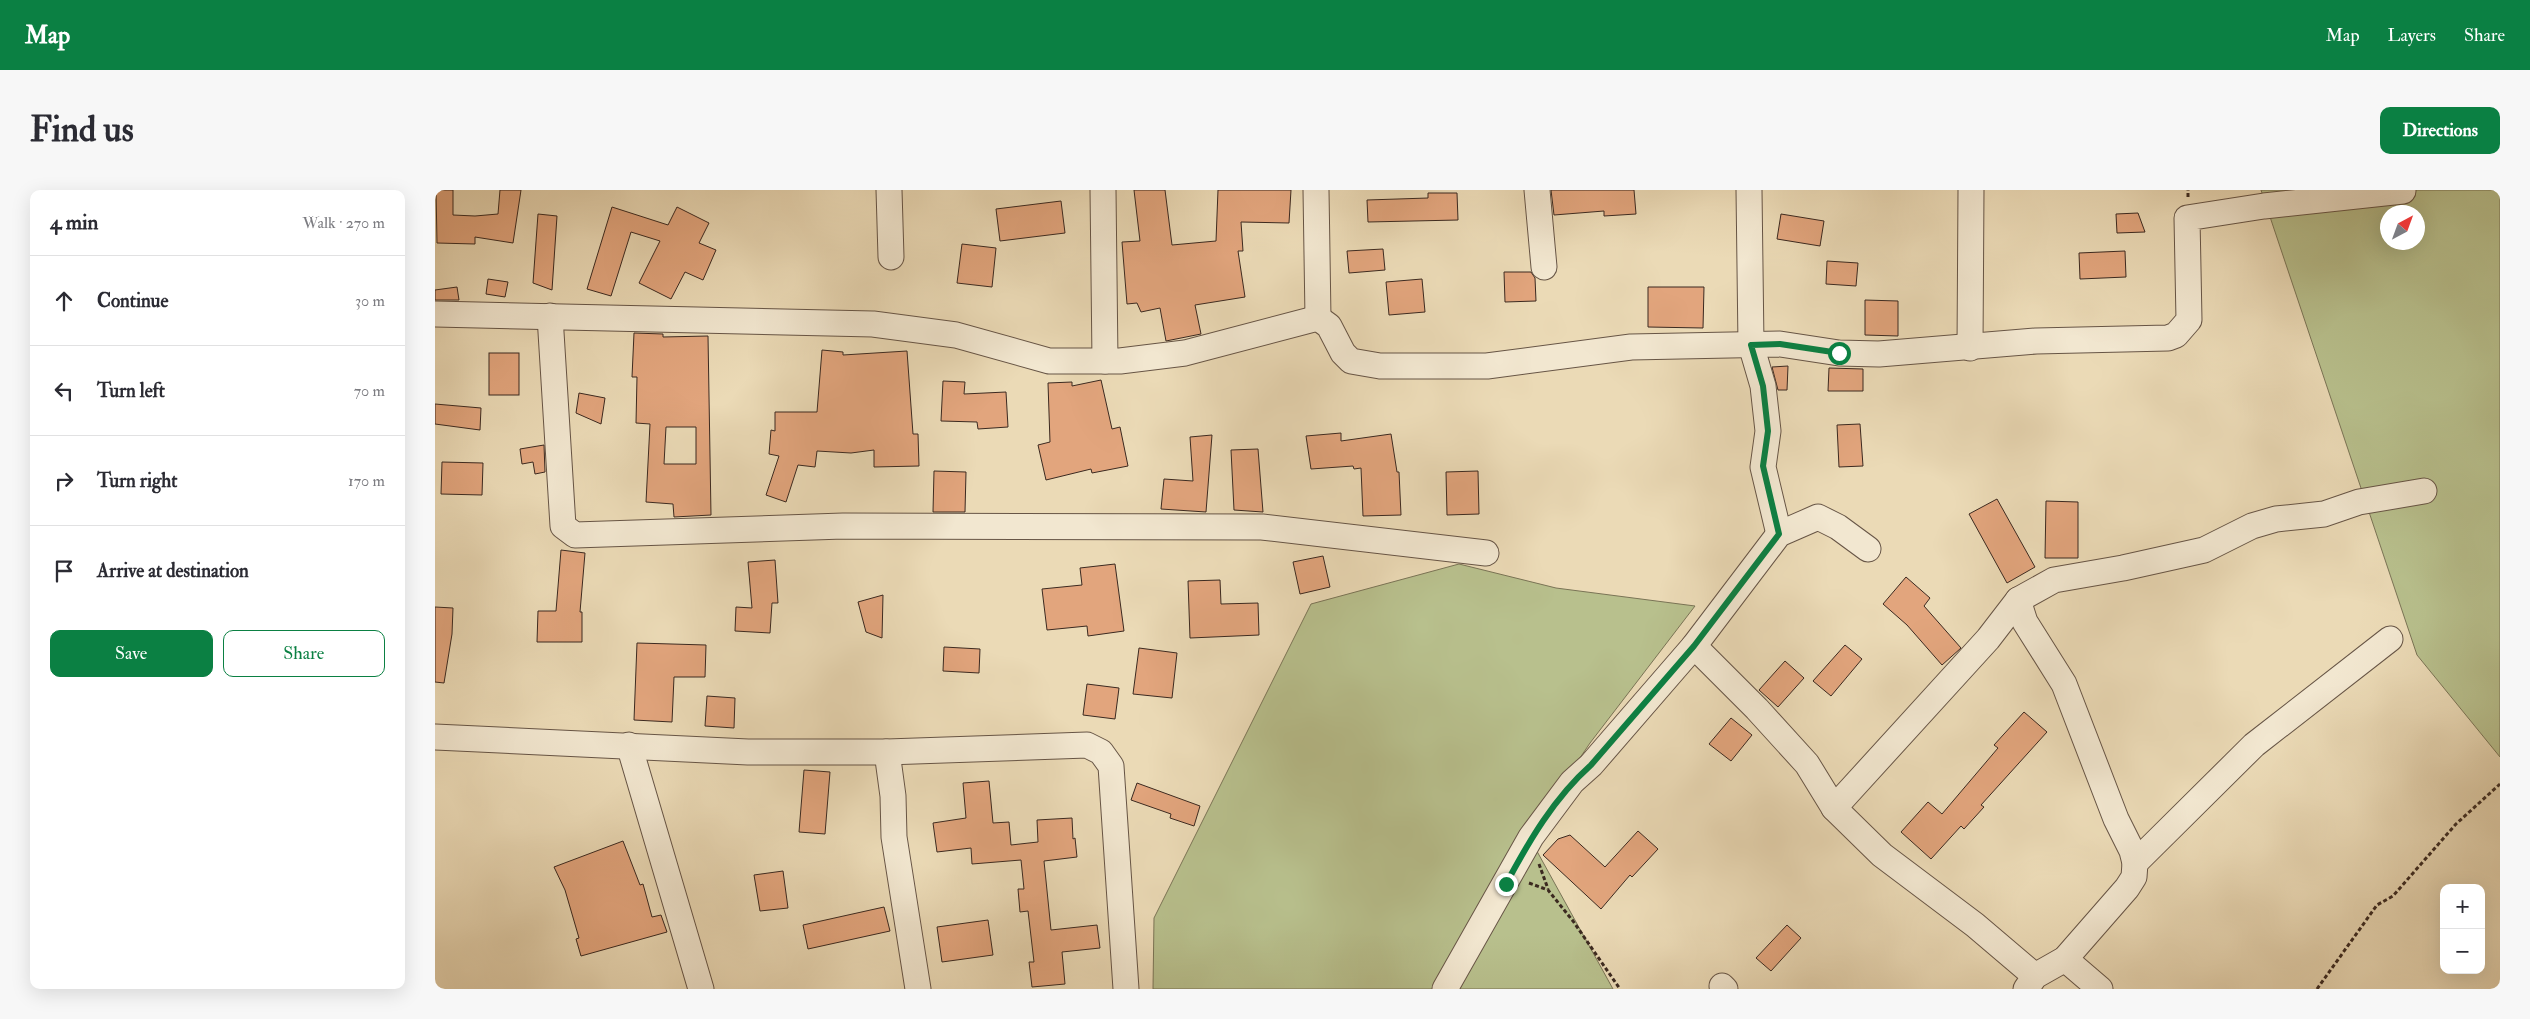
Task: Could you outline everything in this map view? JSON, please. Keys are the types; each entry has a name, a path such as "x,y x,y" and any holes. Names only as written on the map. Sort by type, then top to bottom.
{"street":[{"path":"889,190 891,257"},
{"path":"1103,190 1105,361"},
{"path":"1316,190 1318,318"},
{"path":"1537,190 1544,267"},
{"path":"1749,190 1751,345 1763,386 1768,431 1763,466 1779,534"},
{"path":"1970,348 1971,190"},
{"path":"1318,318 1329,326 1343,353 1351,361 1380,366 1487,366 1631,347 1780,344 1839,353 1879,354 2037,341 2106,341 2168,338 2176,335 2189,320 2187,218 2264,206 2403,191"},
{"path":"435,314 873,324 956,335 1049,362 1105,361 1185,353 1318,318"},
{"path":"550,316 563,526 575,535 843,526 1261,527 1486,553"},
{"path":"1834,808 1988,639 2018,600 2054,580 2123,568 2204,550 2252,526 2276,519 2324,514 2359,502 2424,491"},
{"path":"1445,989 1531,837 1572,782 1591,765 1694,646 1779,534 1818,517 1838,527 1868,549"},
{"path":"1694,646 1757,709 1807,764 1834,808 1882,855 1975,925 2031,983 2065,959 2127,888 2134,877 2135,863 2132,851 2116,819 2064,684 2025,622 2018,600"},
{"path":"2135,863 2254,745 2391,639"},
{"path":"435,737 748,752 887,752 1087,745 1101,752 1111,766 1126,989"},
{"path":"629,745 701,989"},
{"path":"887,752 893,796 894,837 918,989"},
{"path":"2065,959 2100,989"}],"path":[{"path":"2317,989 2377,905 2393,896 2456,824 2500,784"},
{"path":"1506,884 1525,882 1548,890 1573,921 1620,989"}],"green space":[{"path":"2261,190 2500,190 2500,757 2417,655"},
{"path":"1459,564 1556,588 1695,606 1590,743 1528,835 1613,989 1153,989 1154,918 1311,604"}],"building":[{"path":"436,190 453,190 453,215 475,216 498,214 500,190 521,190 513,243 475,237 475,244 437,243"},
{"path":"1134,190 1165,190 1172,245 1216,241 1218,190 1291,190 1289,223 1241,222 1243,251 1238,251 1245,297 1195,305 1201,334 1166,341 1160,308 1141,312 1137,303 1127,304 1122,242 1140,241"},
{"path":"1551,190 1634,190 1636,214 1604,216 1604,211 1554,215"},
{"path":"1428,193 1457,193 1458,220 1368,222 1367,200 1428,198"},
{"path":"1061,201 1065,233 1000,241 996,209"},
{"path":"612,207 668,225 677,207 709,223 699,243 716,250 703,280 685,272 671,299 639,283 660,241 631,232 611,296 587,289"},
{"path":"2138,213 2145,232 2117,233 2116,214"},
{"path":"538,214 557,216 552,290 533,283"},
{"path":"1781,214 1824,221 1820,246 1777,239"},
{"path":"962,244 996,248 992,287 957,283"},
{"path":"1383,249 1385,270 1349,273 1347,251"},
{"path":"2125,251 2126,277 2080,279 2079,253"},
{"path":"1827,261 1858,263 1856,286 1826,284"},
{"path":"1504,272 1531,272 1535,278 1536,301 1505,302"},
{"path":"488,279 508,282 505,297 486,294"},
{"path":"1422,279 1425,312 1389,315 1386,282"},
{"path":"457,287 459,300 435,300 435,290"},
{"path":"1648,287 1704,287 1703,328 1648,327"},
{"path":"1865,300 1898,301 1898,336 1865,335"},
{"path":"634,333 663,334 663,337 708,336 711,515 674,517 673,504 646,502 650,424 636,423 637,377 632,377","holes":["666,427 696,427 696,464 664,464"]},
{"path":"822,350 843,352 843,355 907,351 913,434 918,434 919,466 874,467 874,450 851,453 817,451 815,467 798,465 786,502 766,495 779,456 769,454 771,430 775,431 775,412 817,412"},
{"path":"489,353 519,353 519,395 489,395"},
{"path":"1788,366 1787,390 1778,390 1772,367"},
{"path":"1829,368 1863,369 1863,391 1828,391"},
{"path":"1101,380 1112,429 1120,427 1128,466 1092,473 1091,469 1046,480 1038,445 1050,442 1048,383 1072,382 1072,386"},
{"path":"943,381 965,382 964,394 1006,392 1008,427 978,429 977,422 941,421"},
{"path":"579,393 605,398 601,424 576,413"},
{"path":"435,404 481,408 480,430 435,424"},
{"path":"1860,424 1863,466 1839,467 1837,425"},
{"path":"1341,433 1341,441 1391,434 1397,472 1399,472 1401,515 1363,516 1361,468 1354,469 1353,466 1311,469 1306,436"},
{"path":"1212,435 1206,512 1161,509 1164,479 1193,481 1190,437"},
{"path":"544,445 545,472 535,474 533,462 522,464 520,449"},
{"path":"1258,449 1263,512 1234,510 1231,450"},
{"path":"442,462 483,463 482,495 441,494"},
{"path":"934,471 966,472 965,512 933,512"},
{"path":"1478,471 1479,514 1447,515 1446,472"},
{"path":"1997,499 2035,567 2007,583 1969,514"},
{"path":"2046,501 2078,502 2078,558 2045,558"},
{"path":"561,550 585,553 580,612 582,612 582,642 537,642 538,611 556,611"},
{"path":"1323,556 1330,587 1300,594 1293,562"},
{"path":"775,560 778,603 772,603 770,633 735,631 736,607 752,608 748,562"},
{"path":"1115,564 1124,631 1088,636 1087,626 1047,630 1042,589 1082,585 1080,568"},
{"path":"1906,577 1930,598 1924,606 1961,648 1942,665 1907,625 1883,604"},
{"path":"1220,580 1221,604 1258,603 1259,635 1190,638 1188,581"},
{"path":"883,595 882,638 866,632 858,602"},
{"path":"435,607 453,608 452,634 444,683 435,682"},
{"path":"637,643 706,645 705,677 674,677 672,722 634,720"},
{"path":"1845,645 1862,659 1831,696 1813,681"},
{"path":"944,647 980,649 979,673 943,671"},
{"path":"1139,648 1177,653 1172,698 1133,694"},
{"path":"1785,661 1804,678 1778,707 1759,690"},
{"path":"1087,684 1119,688 1115,719 1083,715"},
{"path":"707,696 735,698 734,728 705,726"},
{"path":"2024,712 2047,732 1981,805 1984,807 1964,829 1961,826 1931,859 1901,832 1928,802 1942,814 1998,748 1994,745"},
{"path":"1731,718 1752,735 1731,761 1709,744"},
{"path":"804,770 830,772 825,834 799,832"},
{"path":"989,781 993,823 1009,822 1011,845 1038,842 1037,820 1072,818 1073,839 1075,838 1077,857 1044,861 1051,930 1097,925 1100,948 1062,952 1065,984 1032,987 1029,962 1034,962 1028,911 1020,912 1018,889 1024,889 1021,860 972,864 971,848 937,852 933,823 966,818 963,783"},
{"path":"1137,783 1200,806 1194,826 1170,818 1171,814 1131,800"},
{"path":"1638,831 1658,849 1632,877 1630,875 1601,909 1543,855 1558,839 1570,835 1605,867"},
{"path":"623,841 640,885 643,884 652,917 661,915 667,932 581,956 576,939 579,938 565,890 554,867"},
{"path":"783,871 788,908 760,911 754,875"},
{"path":"884,907 890,931 808,949 803,925"},
{"path":"988,920 993,955 942,962 937,927"},
{"path":"1787,925 1801,938 1771,971 1756,958"}],"route":[{"path":"1506,884 1531,837 1572,782 1591,765 1694,646 1779,534 1763,466 1768,431 1763,386 1751,345 1780,344 1839,353"}]}
